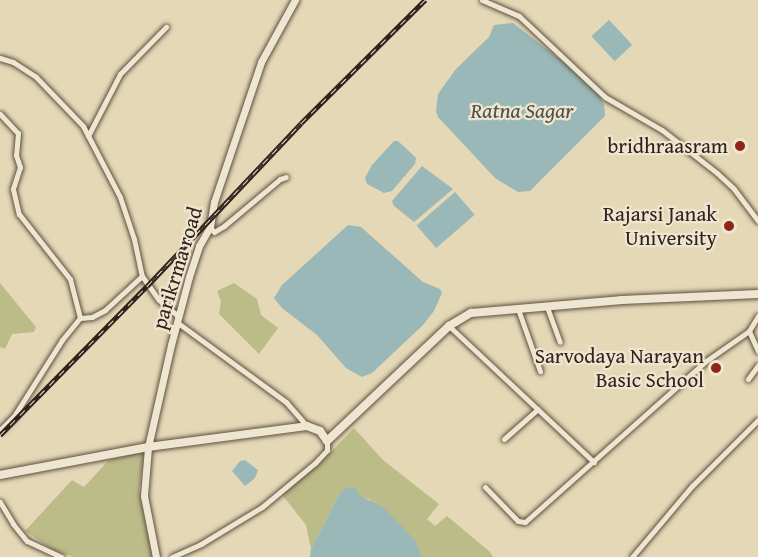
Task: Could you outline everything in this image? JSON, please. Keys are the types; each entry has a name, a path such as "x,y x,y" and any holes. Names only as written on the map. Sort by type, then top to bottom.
{"main road":[{"path":"0,475 148,447 307,426 320,431 327,441 449,326 471,313 758,294"}],"street":[{"name":"parikrma road","path":"156,557 144,496 148,447 178,320 199,246 210,227 214,202 261,62 271,40 295,0"},
{"path":"482,0 519,16 605,97 662,130 717,173 734,189 758,221"},
{"path":"88,136 120,74 166,27"},
{"path":"0,58 13,62 36,77 64,103 88,136 120,197 134,239 142,276 159,300 178,320 286,402 307,426"},
{"path":"0,114 18,133 16,155 20,167 13,189 19,214 70,279 80,318"},
{"path":"210,227 214,232 224,226 280,178 286,177"},
{"path":"0,430 14,416 62,340 80,318 92,317 105,310 142,276"},
{"path":"547,307 560,342"},
{"path":"518,309 540,371"},
{"path":"485,487 522,523 706,362 749,331 758,316"},
{"path":"449,326 594,462"},
{"path":"749,331 758,351"},
{"path":"748,379 758,365"},
{"path":"504,439 538,409"},
{"path":"632,557 692,486 758,420"},
{"path":"172,557 201,544 262,507 315,463 327,450 327,441"},
{"path":"0,502 3,514 27,541 62,557"}],"green space":[{"path":"0,283 36,327 34,332 12,334 5,349 0,347"},
{"path":"234,283 257,299 261,315 278,328 259,354 219,314 221,301 217,291"},
{"path":"354,428 383,460 439,504 427,519 435,526 447,516 493,557 421,557 369,499 340,493 311,549 306,525 280,492 328,455"},
{"path":"144,452 139,490 153,557 73,557 55,551 25,531 72,480 84,487 109,460"}],"water":[{"path":"609,20 632,45 615,61 591,36"},
{"name":"Ratna Sagar","path":"513,23 566,64 598,94 604,104 605,116 530,191 518,192 495,178 438,117 436,111 438,94 456,69 489,37 494,25"},
{"path":"394,141 398,141 416,158 415,164 392,191 384,193 367,184 365,178 372,165"},
{"path":"422,166 453,189 414,222 394,206 392,201"},
{"path":"455,192 475,215 436,248 417,225"},
{"path":"348,225 361,227 423,282 440,289 442,293 434,311 422,326 372,373 362,377 346,368 317,335 282,308 274,298 282,285"},
{"path":"245,460 258,470 255,478 245,486 232,471 240,461"},
{"path":"348,487 357,489 359,495 384,508 415,540 421,557 310,557 311,549 340,493"}],"railway":[{"path":"0,435 147,286 301,123 425,0"}],"place":[{"name":"bridhraasram","path":"740,146"},
{"name":"Rajarsi Janak University","path":"729,226"},
{"name":"Sarvodaya Narayan Basic School","path":"716,368"}]}
